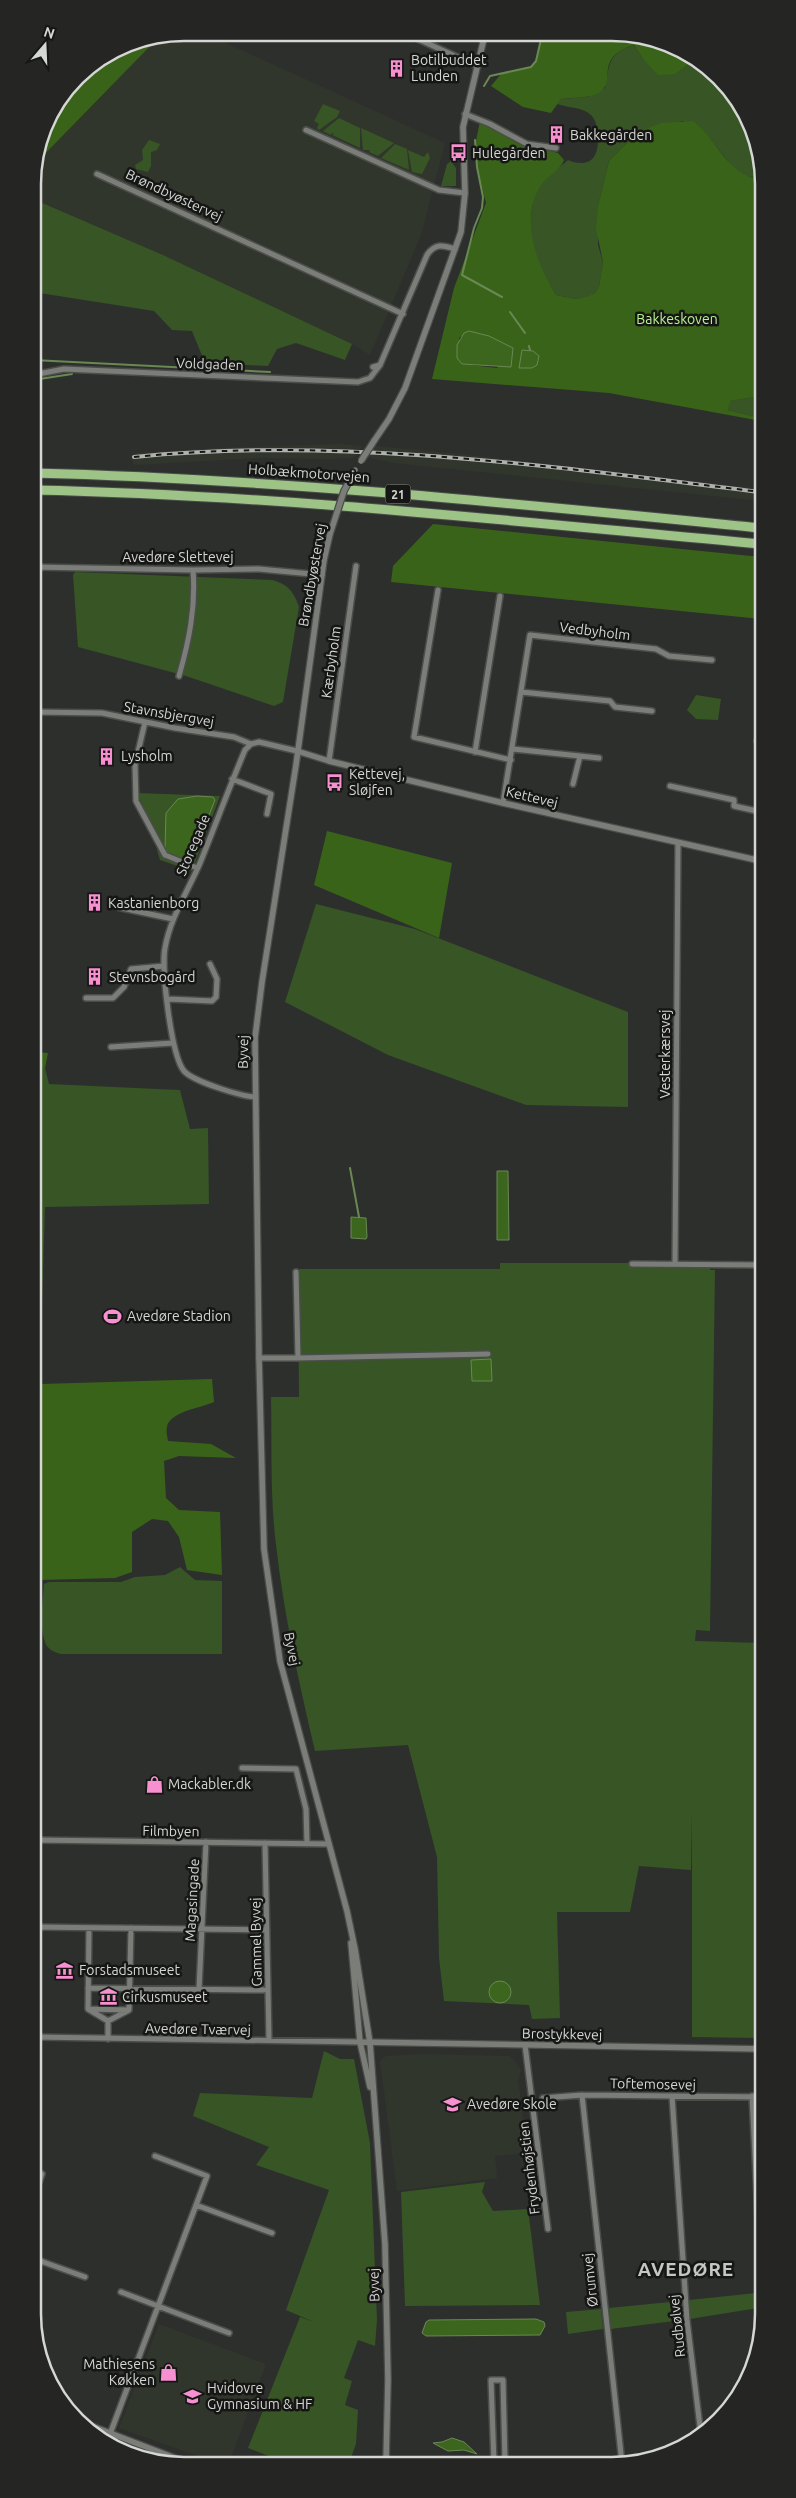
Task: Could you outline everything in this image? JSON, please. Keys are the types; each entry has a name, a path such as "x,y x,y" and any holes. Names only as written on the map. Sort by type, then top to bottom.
{"highway":[{"name":"Holbækmotorvejen","path":"42,473 205,479 329,488 755,527"},
{"name":"21","path":"42,490 199,496 308,503 755,543"}],"street":[{"path":"422,41 477,66"},
{"name":"Brøndbyøstervej","path":"297,751 322,575 330,534 344,491 360,461 390,419 406,388 461,232 465,193 463,143 466,114 482,41"},
{"path":"466,114 490,124 527,144 556,148"},
{"path":"306,130 439,190 465,193"},
{"name":"Brøndbyøstervej","path":"97,174 403,314"},
{"path":"373,367 380,365 430,250 440,245 455,249"},
{"name":"Voldgaden","path":"42,373 64,369 358,382 370,378 380,365"},
{"name":"Kærbyholm","path":"329,761 356,566"},
{"name":"Avedøre Slettevej","path":"42,567 194,570 259,569 322,575"},
{"path":"179,676 192,620 195,595 194,570"},
{"path":"438,590 414,737 510,760"},
{"path":"475,752 500,596"},
{"name":"Vedbyholm","path":"503,803 530,635 656,649 669,656 712,660"},
{"path":"521,692 610,701 615,707 652,711"},
{"name":"Stavnsbjergvej","path":"42,712 102,713 234,736 251,744 259,742 297,751"},
{"path":"145,722 135,765 136,800 165,856 197,868"},
{"name":"Storegade","path":"251,744 245,750 232,779 197,868 173,919 165,947 164,966 173,1043 184,1070 190,1075 243,1095 255,1097"},
{"path":"513,749 599,758"},
{"name":"Kettevej","path":"297,751 329,761 503,803 755,859"},
{"name":"Byvej","path":"297,751 261,990 256,1038 255,1097 259,1358 264,1548 280,1660 355,1949 370,2043 385,2244 388,2316 386,2457"},
{"path":"573,784 580,756"},
{"path":"232,779 271,794 267,814"},
{"path":"670,786 734,800 734,806 755,811"},
{"name":"Vesterkærsvej","path":"675,1264 678,843"},
{"path":"118,907 173,919"},
{"path":"168,999 212,1001 216,997 217,979 210,964"},
{"path":"86,998 114,998 124,987 131,969 164,966"},
{"path":"110,1047 173,1043"},
{"path":"632,1264 754,1265"},
{"path":"296,1272 298,1358"},
{"path":"259,1358 488,1354"},
{"path":"242,1768 296,1768 306,1809 307,1844"},
{"name":"Filmbyen","path":"41,1840 329,1844"},
{"name":"Magasingade","path":"199,1989 206,1842"},
{"name":"Gammel Byvej","path":"265,1843 269,2040"},
{"path":"41,1927 267,1930"},
{"path":"88,2008 89,1928"},
{"path":"129,2010 131,1928"},
{"name":"Byvej","path":"351,1936 360,2042 374,2106"},
{"path":"88,1988 264,1990"},
{"path":"88,2008 129,2010"},
{"path":"88,2008 108,2021"},
{"path":"108,2021 129,2010"},
{"path":"108,2021 108,2039"},
{"name":"Avedøre Tværvej","path":"41,2037 360,2042"},
{"name":"Brostykkevej","path":"360,2042 754,2050"},
{"name":"Frydenhøjstien","path":"525,2045 548,2229"},
{"name":"Toftemosevej","path":"543,2098 582,2095 752,2096"},
{"name":"Ørumvej","path":"582,2095 621,2456"},
{"name":"Rudbølvej","path":"672,2096 687,2320 700,2426"},
{"path":"752,2096 754,2138"},
{"path":"110,2433 207,2176 155,2156"},
{"path":"196,2204 272,2233"},
{"path":"41,2261 85,2278"},
{"path":"121,2292 229,2333"},
{"path":"494,2457 491,2380 503,2380 505,2457"},
{"path":"100,2429 168,2455"}],"shaded area":[{"path":"184,41 222,41 445,143 421,235 370,355 352,344 163,255 42,203 44,154 151,45"},
{"path":"634,45 643,59 676,74 689,64 713,83 731,105 740,121 752,156 755,178 744,175 732,166 711,140 683,121 638,132 609,161 598,206 598,245 603,262 599,286 595,293 587,298 576,299 556,295 540,268 535,255 531,235 533,202 541,184 550,175 568,160 585,163 591,160 598,145 598,131 594,119 588,112 557,104 561,99 587,97 605,88 612,60 625,48"},
{"path":"323,104 340,111 337,117 319,130 317,128 319,124 314,121"},
{"path":"339,118 360,128 360,148 332,135 334,134 332,133 331,135 323,131"},
{"path":"361,128 394,143 378,156 369,152 370,150 363,150"},
{"path":"149,140 160,144 157,150 151,152 151,166 148,172 136,169 135,165 143,160 142,150"},
{"path":"395,144 407,149 409,170 381,158"},
{"path":"408,150 424,157 428,152 430,158 422,174 412,172"},
{"path":"451,161 456,168 456,186 441,186 447,164"},
{"path":"42,203 163,255 352,344 345,360 296,343 277,349 268,366 205,363 192,331 172,330 154,311 42,293"},
{"path":"469,331 489,336 513,348 511,367 462,364 457,358 457,345 464,333"},
{"path":"522,350 533,351 539,356 537,365 532,368 519,368"},
{"path":"755,397 755,417 728,410 729,401"},
{"path":"339,444 362,446 354,458 255,458 137,465 133,464 131,456 137,453 217,448"},
{"path":"375,446 469,455 755,488 755,500 394,463 367,457"},
{"path":"75,572 272,580 286,586 295,597 299,607 283,702 274,706 186,676 78,647 73,575"},
{"path":"696,695 721,699 718,720 696,719 687,710"},
{"path":"137,793 220,796 192,871 160,860 157,850 161,845"},
{"path":"197,796 213,797 215,800 192,859 181,859 170,854 165,848 166,813 178,799"},
{"path":"316,904 415,929 628,1012 628,1107 526,1105 388,1055 285,1002"},
{"path":"42,1068 45,1068 49,1084 180,1090 190,1129 208,1128 209,1204 45,1207 41,1321"},
{"path":"497,1171 508,1171 509,1240 497,1240"},
{"path":"351,1217 366,1218 366,1239 351,1238"},
{"path":"500,1263 710,1263 710,1270 715,1270 710,1631 696,1630 695,1641 754,1643 754,2038 692,2037 692,1811 691,1870 639,1866 630,1912 557,1912 560,2018 532,2019 529,2005 444,2001 439,1958 437,1857 408,1745 315,1751 283,1597 274,1527 272,1490 271,1397 299,1397 298,1269 500,1269"},
{"path":"491,1359 492,1381 472,1381 471,1360"},
{"path":"180,1567 195,1580 222,1581 222,1654 61,1654 47,1647 43,1635 42,1621 44,1584 49,1582 121,1582 135,1577 165,1575"},
{"path":"500,1981 508,1984 511,1992 508,2000 500,2003 492,2000 489,1992 492,1984"},
{"path":"324,2051 340,2059 354,2059 370,2143 377,2320 375,2346 358,2340 344,2378 352,2381 345,2405 358,2410 356,2444 351,2457 271,2457 248,2448 300,2317 314,2322 286,2310 329,2190 256,2165 269,2147 193,2116 200,2093 312,2098"},
{"name":"Avedøre Skole","path":"421,2054 509,2056 513,2059 521,2070 518,2081 524,2126 529,2127 533,2152 495,2156 497,2178 397,2191 380,2061 386,2056"},
{"path":"485,2182 482,2192 493,2211 528,2209 540,2305 405,2306 401,2192"},
{"path":"754,2293 754,2309 690,2319 689,2300"},
{"path":"680,2301 682,2320 611,2329 609,2308"},
{"path":"601,2309 603,2329 568,2334 566,2312"},
{"path":"536,2319 544,2322 545,2326 540,2335 426,2336 422,2333 426,2322 429,2320"},
{"name":"Hvidovre Gymnasium & HF","path":"159,2324 266,2364 231,2457 201,2457 119,2428"},
{"path":"452,2438 464,2442 477,2454 464,2450 448,2451 433,2443"}],"green space":[{"path":"541,41 612,41 631,42 658,49 689,64 676,74 658,75 643,59 634,45 621,50 614,56 608,69 607,82 600,92 586,97 561,99 551,113 523,107 491,86 501,74 531,67 536,61"},
{"path":"151,45 44,154 52,129 60,113 83,83 105,65 121,56"},
{"name":"Bakkeskoven","path":"480,121 527,145 558,153 564,160 560,167 541,185 531,213 531,227 537,256 556,295 576,299 595,293 599,286 603,262 596,228 598,206 609,161 638,132 661,123 693,121 702,129 731,164 739,171 755,178 755,397 730,401 728,410 755,417 755,420 609,393 432,379 454,288 486,203 477,167 475,146","holes":["469,331 512,348 497,368 462,364 459,338","528,350 533,351 534,367 519,368"]},
{"path":"433,524 755,556 755,618 391,582 393,566"},
{"path":"327,831 452,863 439,938 314,885"},
{"path":"42,1053 48,1053 45,1068 42,1068"},
{"path":"212,1379 214,1402 184,1412 173,1418 167,1426 168,1441 211,1444 236,1458 179,1456 164,1461 166,1498 179,1510 220,1512 222,1575 187,1570 179,1537 168,1521 152,1519 132,1532 132,1572 115,1578 41,1580 41,1384"}],"waterway":[{"path":"484,86 490,76 531,67 536,61 541,41"},
{"path":"475,140 477,167 483,197 482,208 474,228 462,275 502,297"},
{"path":"510,312 525,333"},
{"path":"529,346 530,350"},
{"path":"42,360 270,372"},
{"path":"42,379 72,374"},
{"path":"350,1168 359,1217"}],"railway":[{"path":"134,457 213,451 292,450 370,452 527,464 755,491"}],"place":[{"name":"Botilbuddet Lunden","path":"397,68"},
{"name":"Bakkegården","path":"556,135"},
{"name":"Hulegården","path":"458,153"},
{"name":"Lysholm","path":"107,756"},
{"name":"Kettevej, Sløjfen","path":"335,782"},
{"name":"Kastanienborg","path":"94,903"},
{"name":"Stevnsbogård","path":"95,977"},
{"name":"Avedøre Stadion","path":"113,1316"},
{"name":"Mackabler.dk","path":"154,1784"},
{"name":"Forstadsmuseet","path":"65,1970"},
{"name":"Cirkusmuseet","path":"108,1997"},
{"name":"Avedøre Skole","path":"453,2104"},
{"name":"Mathiesens Køkken","path":"169,2372"},
{"name":"Hvidovre Gymnasium & HF","path":"193,2396"}],"district":[{"name":"AVEDØRE","path":"686,2269"}]}
